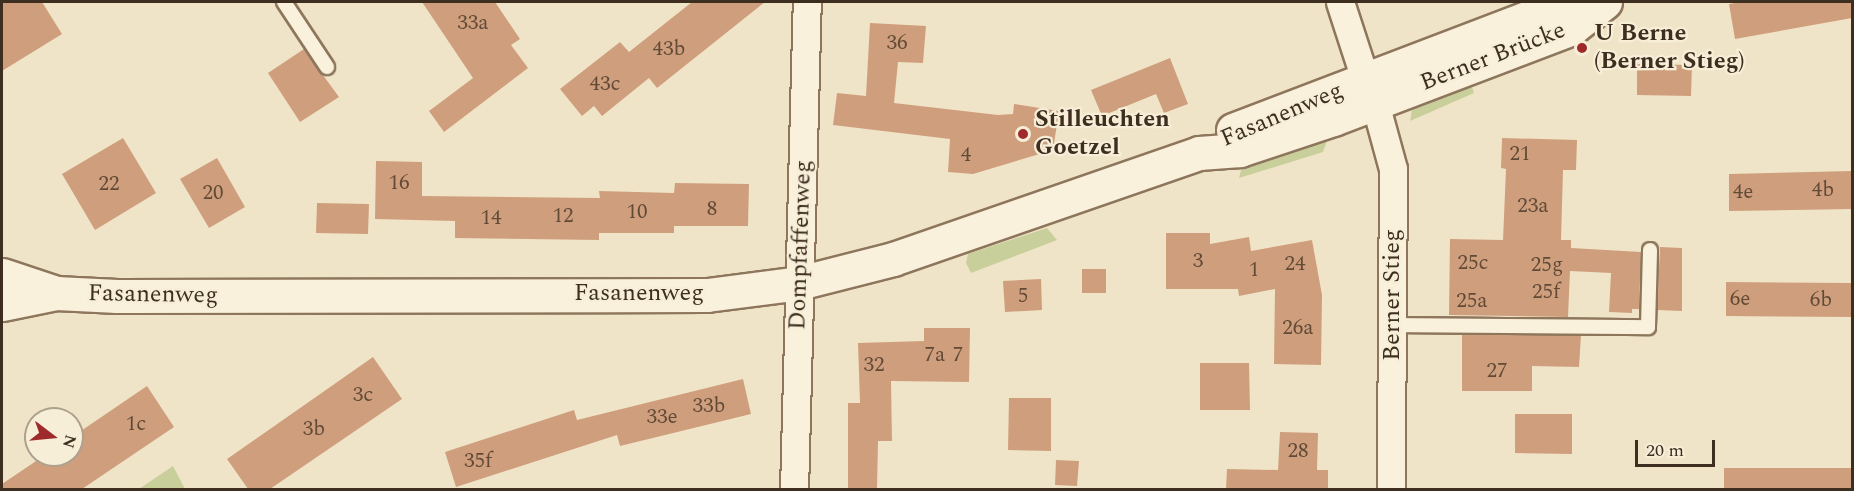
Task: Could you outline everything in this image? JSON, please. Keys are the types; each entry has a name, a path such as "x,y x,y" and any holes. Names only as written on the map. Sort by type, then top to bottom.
{"main road":[{"name":"Berner Brücke","path":"1370,91 1406,63 1564,3 1595,2"},
{"name":"Berner Brücke","path":"1370,91 1572,28 1605,2"},
{"name":"Fasanenweg","path":"2,304 56,293 117,296 695,295 799,283 893,259 1199,153 1240,150 1370,91"},
{"name":"Fasanenweg","path":"2,275 56,293"}],"street":[{"name":"Dompfaffenweg","path":"794,489 807,2"},
{"name":"Berner Stieg","path":"1340,2 1393,169 1394,325 1391,489"}],"lane":[{"path":"284,2 327,67"},
{"path":"1394,325 1648,327 1650,250"}],"green space":[{"path":"1472,87 1474,93 1410,121 1412,110"},
{"path":"1328,138 1323,152 1239,178 1242,167"},
{"path":"1047,228 1057,240 971,273 966,263 968,254"},
{"path":"173,466 185,489 139,489"}],"building":[{"path":"2,2 42,2 62,34 2,71"},
{"path":"422,2 495,2 520,39 511,45 528,68 444,132 429,111 473,78"},
{"path":"692,2 765,2 657,88 649,78 602,116 594,106 582,116 560,89 620,42 629,52"},
{"path":"1741,2 1852,2 1852,18 1735,39 1729,4"},
{"path":"870,23 926,26 923,63 898,62 894,103 998,115 1013,114 1014,104 1059,111 1053,150 973,174 948,172 950,139 833,125 837,93 866,96"},
{"path":"304,49 339,97 300,122 268,73"},
{"path":"1170,58 1188,104 1164,113 1156,94 1102,116 1091,90"},
{"path":"1637,64 1692,65 1691,96 1637,95"},
{"path":"123,138 156,193 95,230 62,174"},
{"path":"1502,138 1577,140 1576,170 1563,170 1561,240 1571,240 1571,248 1641,252 1639,309 1632,309 1632,313 1609,312 1611,273 1570,271 1568,317 1449,315 1450,239 1503,240 1506,169 1501,168"},
{"path":"217,158 245,207 209,228 180,179"},
{"path":"376,161 422,162 422,196 600,198 599,191 674,193 675,183 749,184 748,226 674,226 674,233 599,233 599,240 455,238 455,221 375,219"},
{"path":"1852,171 1852,209 1729,211 1729,174"},
{"path":"317,203 369,204 368,234 316,233"},
{"path":"1166,233 1210,233 1210,244 1249,237 1251,251 1312,240 1322,295 1321,365 1274,364 1275,289 1239,296 1238,289 1166,289"},
{"path":"1660,247 1682,248 1682,311 1657,310"},
{"path":"1082,269 1106,269 1106,293 1082,293"},
{"path":"1041,279 1042,310 1005,312 1003,281"},
{"path":"1726,282 1852,283 1852,317 1726,316"},
{"path":"924,328 970,328 969,382 891,381 892,441 878,441 877,489 848,489 848,403 860,403 858,343 924,341"},
{"path":"1462,335 1581,335 1579,367 1532,366 1532,391 1462,391"},
{"path":"373,357 402,399 270,489 248,489 227,459"},
{"path":"1200,363 1249,363 1250,410 1200,410"},
{"path":"743,379 751,414 620,446 617,435 456,487 445,452 574,410 577,420"},
{"path":"147,386 174,427 82,489 2,489 2,484 27,467 84,467 84,429"},
{"path":"1009,398 1051,398 1051,451 1008,450"},
{"path":"1515,414 1572,414 1572,454 1515,453"},
{"path":"1280,432 1318,433 1317,470 1328,470 1328,489 1226,489 1227,469 1278,470"},
{"path":"1056,460 1079,461 1077,486 1055,485"},
{"path":"1724,468 1852,468 1852,489 1724,489"}],"place":[{"name":"U Berne (Berner Stieg)","path":"1582,48"},
{"name":"Stilleuchten Goetzel","path":"1023,134"}]}
